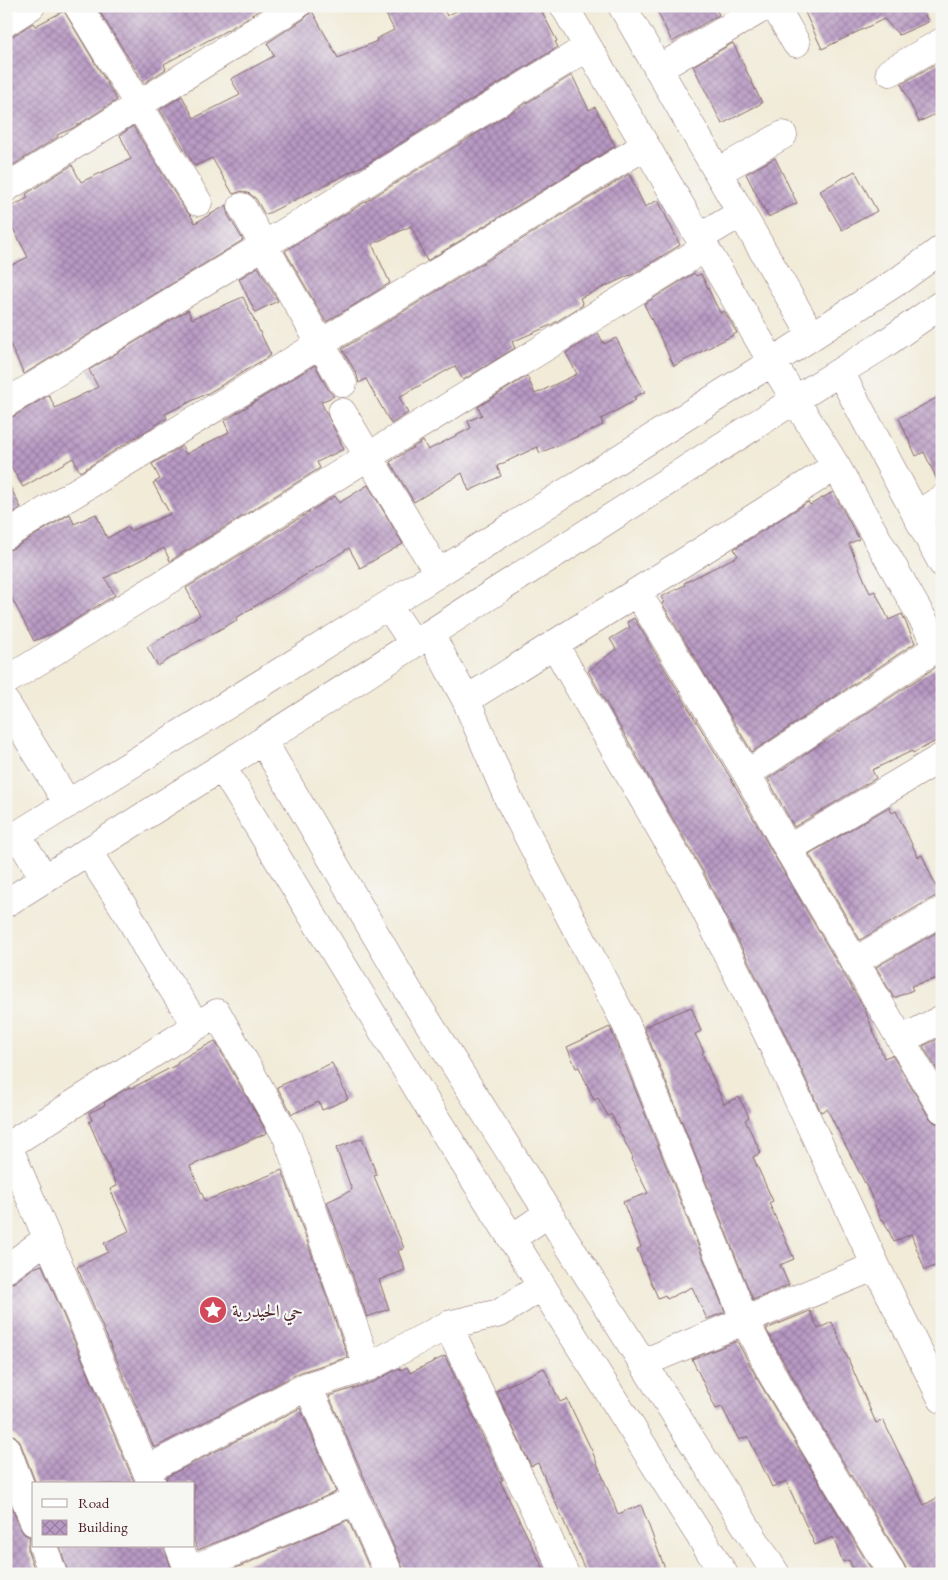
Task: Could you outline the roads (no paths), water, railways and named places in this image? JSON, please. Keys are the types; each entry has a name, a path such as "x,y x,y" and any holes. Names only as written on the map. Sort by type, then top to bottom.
{"street":[{"path":"6,22 32,6"},
{"path":"78,6 198,202"},
{"path":"6,188 296,6"},
{"path":"564,6 940,645 747,774"},
{"path":"622,6 812,336"},
{"path":"658,69 766,6"},
{"path":"775,6 796,43"},
{"path":"890,72 942,42"},
{"path":"6,403 263,244 588,47"},
{"path":"718,172 782,135"},
{"path":"6,535 645,146"},
{"path":"242,207 343,383"},
{"path":"8,674 369,456 702,243 741,213"},
{"path":"45,879 12,839 388,605 772,362 901,279 942,249"},
{"path":"6,903 222,768 883,345 942,304"},
{"path":"840,372 942,563"},
{"path":"342,412 438,573"},
{"path":"466,700 836,466"},
{"path":"916,515 942,500"},
{"path":"637,592 747,774 788,849 942,1109"},
{"path":"388,605 422,639 466,700 508,798 626,1024 745,1321 772,1374 892,1574"},
{"path":"554,644 690,880 768,1034 876,1266 942,1399"},
{"path":"6,703 68,804"},
{"path":"263,741 409,992 776,1574"},
{"path":"788,849 942,757"},
{"path":"222,768 438,1122 724,1574"},
{"path":"88,852 128,914 150,954 197,1026"},
{"path":"855,960 942,911"},
{"path":"368,1367 287,1137 217,1013 7,1147 149,1477 308,1386 368,1367 448,1325 500,1313 542,1286"},
{"path":"901,1040 942,1019"},
{"path":"512,1238 550,1213"},
{"path":"6,1269 47,1239"},
{"path":"643,1363 876,1266"},
{"path":"448,1325 565,1574"},
{"path":"308,1386 389,1574"},
{"path":"6,1448 32,1517"},
{"path":"179,1548 190,1573 356,1500"},
{"path":"44,1548 53,1574"}],"place":[{"name":"حي الحيدرية","path":"213,1310"}]}
